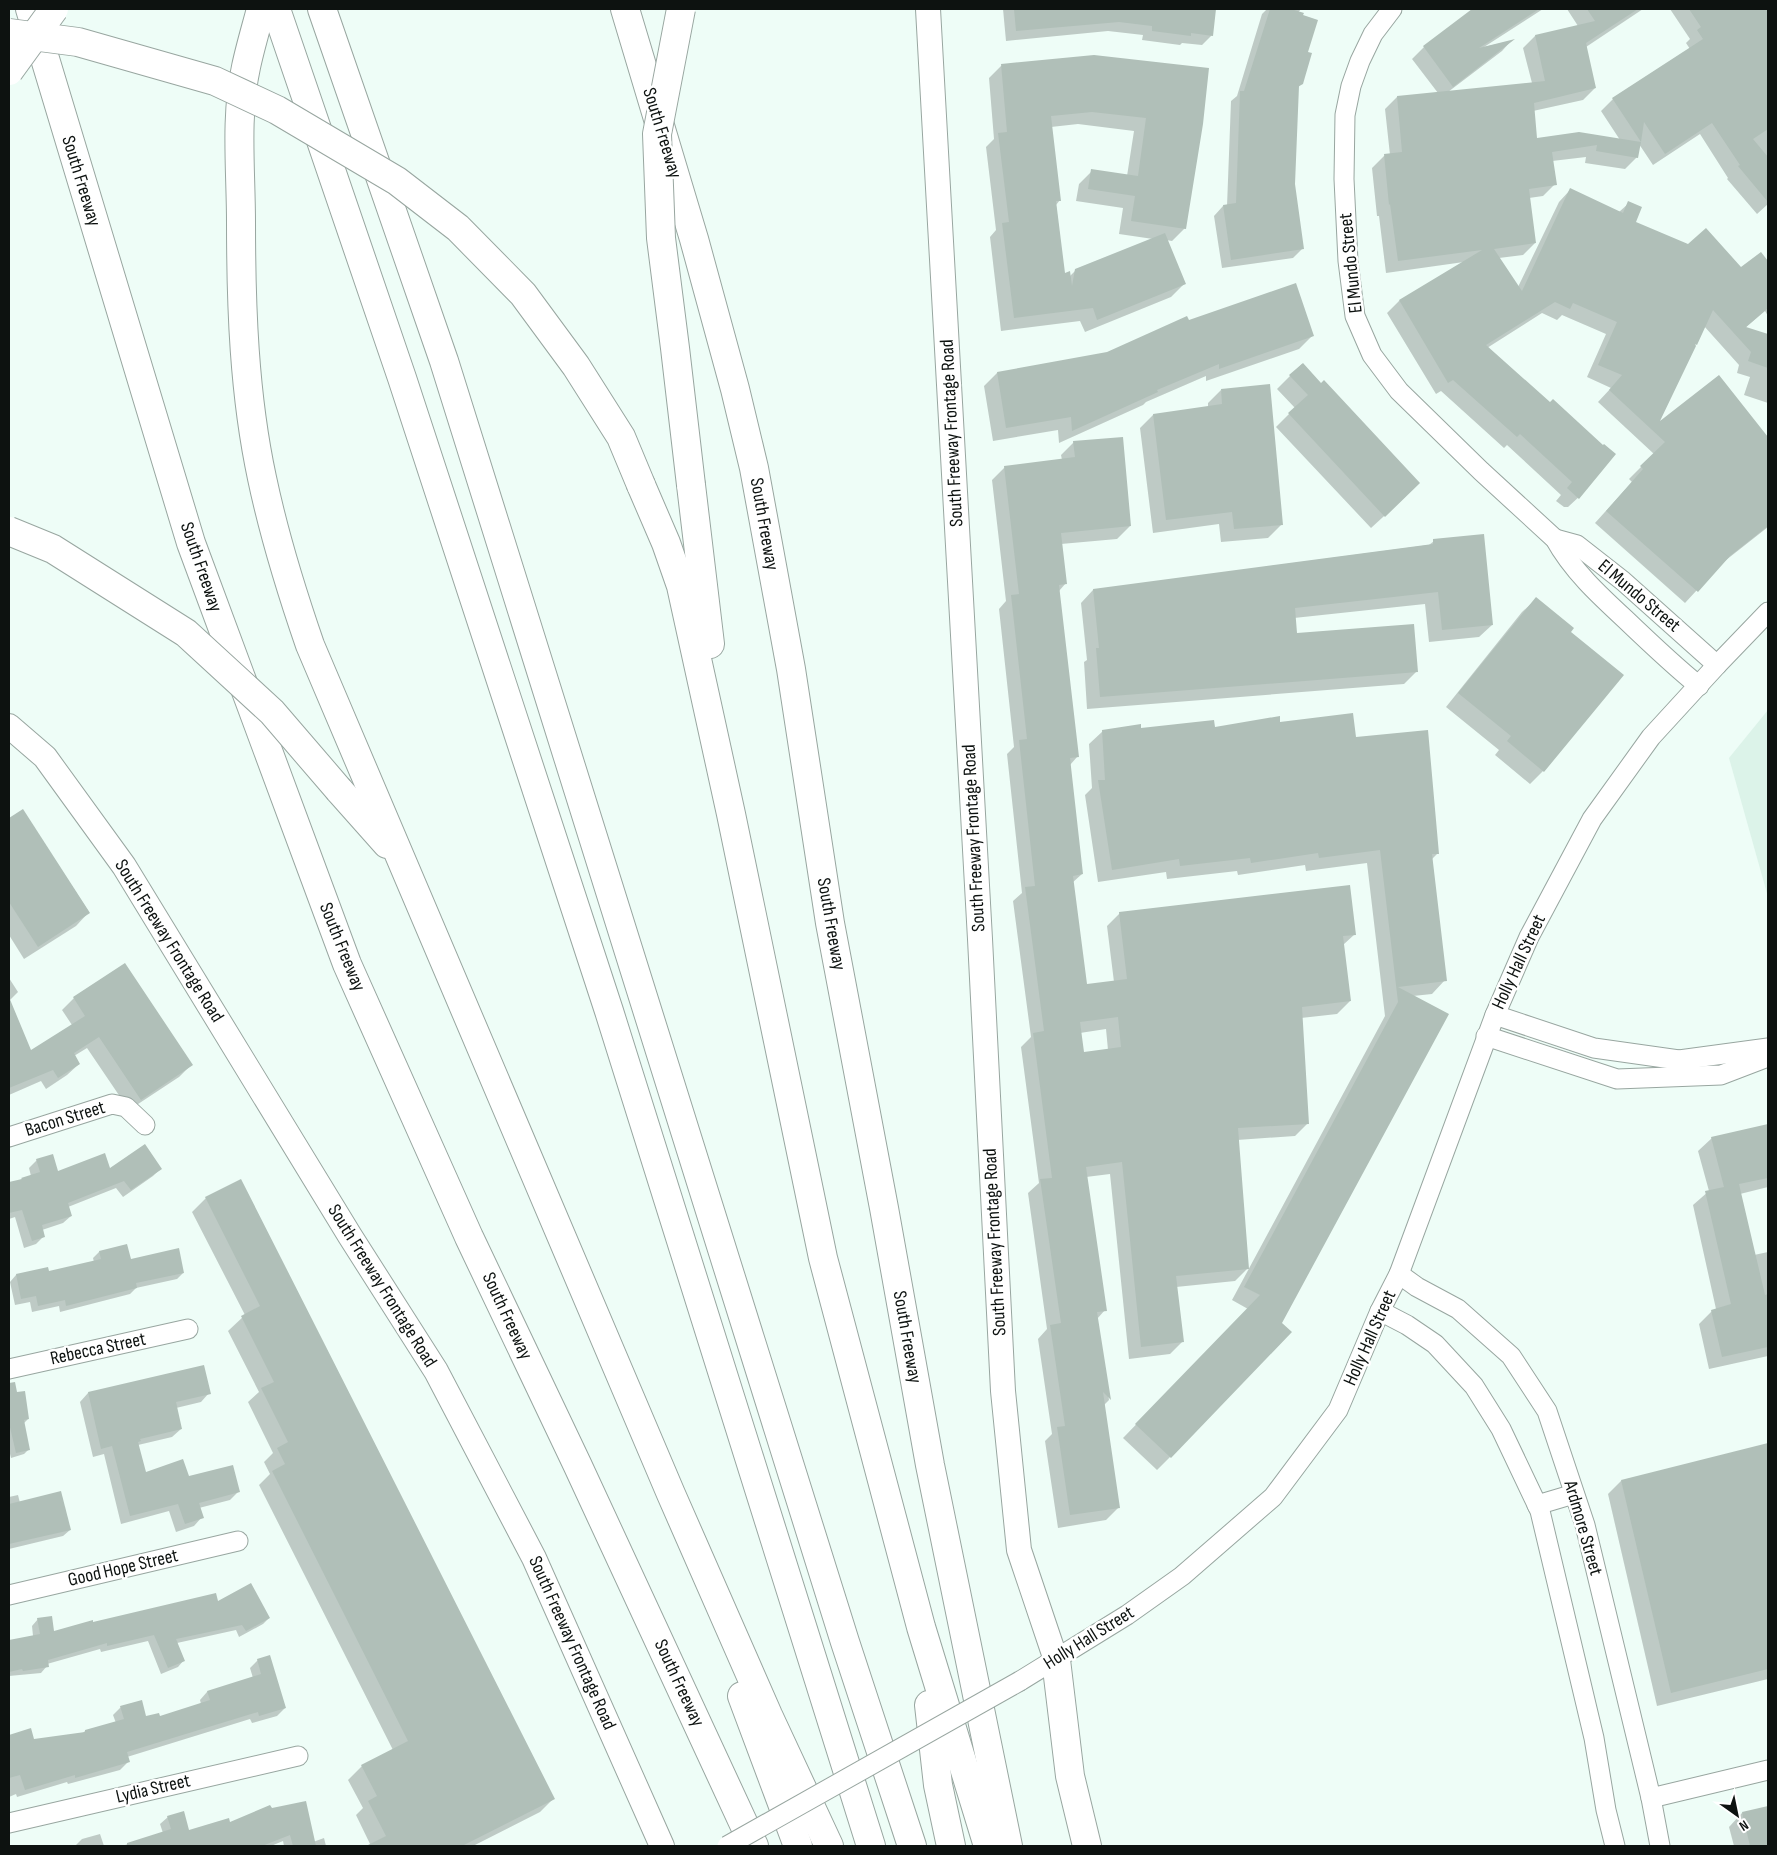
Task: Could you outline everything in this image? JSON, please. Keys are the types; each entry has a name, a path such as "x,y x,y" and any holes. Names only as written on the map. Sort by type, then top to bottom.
{"highway":[{"name":"South Freeway","path":"30,9 191,543 347,964 470,1237 754,1846"},
{"path":"9,72 54,9"},
{"path":"261,9 246,68 240,118 241,296 254,437 262,478 289,585 310,645 671,1494 768,1715 829,1846"},
{"path":"276,9 405,387 606,1002 871,1846"},
{"path":"322,9 444,360 836,1614 912,1846"},
{"name":"South Freeway","path":"625,9 699,258 735,389 754,468 791,669 830,923 886,1217 928,1456 1008,1846"},
{"path":"681,9 657,134 661,238 676,348 731,814"},
{"path":"9,33 78,42 215,81 277,110 397,181 458,228 524,294 576,366 621,437 666,543 681,586 731,814 823,1258 921,1627 988,1846"},
{"path":"9,531 53,549 186,633 272,712 401,860"},
{"path":"671,1494 758,1741 798,1846"},
{"path":"921,1627 938,1785 951,1846"},
{"path":"1056,1660 1070,1776 1087,1846"}],"main road":[{"name":"South Freeway Frontage Road","path":"928,9 980,938 1002,1391 1019,1550 1056,1660"},
{"name":"South Freeway Frontage Road","path":"9,726 45,757 124,866 350,1236 436,1371 534,1558 662,1846"}],"street":[{"name":"El Mundo Street","path":"1392,9 1372,34 1360,61 1351,86 1345,115 1344,179 1348,261 1355,316 1372,355 1399,392 1555,539 1563,553 1595,590 1673,666 1699,686"},
{"name":"El Mundo Street","path":"1555,539 1577,545 1623,581 1717,664"},
{"name":"Holly Hall Street","path":"726,1846 1020,1681 1127,1615 1182,1576 1273,1497 1338,1410 1380,1311 1399,1274 1486,1036 1528,937 1592,819 1651,737 1717,664 1768,612"},
{"path":"1495,1015 1594,1048 1679,1060 1768,1048"},
{"path":"1486,1036 1617,1079 1721,1075 1768,1057"},
{"name":"Bacon Street","path":"9,1137 112,1104 126,1107 145,1125"},
{"name":"Ardmore Street","path":"1399,1274 1417,1287 1458,1309 1511,1356 1547,1411 1585,1525 1651,1798 1660,1846"},
{"name":"Ardmore Street","path":"1380,1311 1407,1325 1435,1344 1474,1386 1501,1429 1537,1505 1594,1738 1606,1810 1615,1846"},
{"name":"Rebecca Street","path":"9,1369 188,1329"},
{"path":"1537,1505 1574,1494"},
{"name":"Good Hope Street","path":"9,1595 238,1541"},
{"name":"Lydia Street","path":"9,1823 298,1756"},
{"path":"1651,1798 1768,1770"}],"shaded area":[{"path":"1768,710 1768,897 1729,758"}],"building":[{"path":"1014,9 1216,9 1213,36 1191,33 1191,36 1152,31 1152,26 1119,22 1016,31"},
{"path":"1270,9 1291,9 1318,20 1308,52 1312,53 1303,84 1299,86 1295,184 1304,249 1231,260 1223,205 1236,203 1240,91 1244,91"},
{"path":"1472,9 1539,9 1479,48 1515,39 1453,87 1423,46"},
{"path":"1587,9 1638,9 1586,43 1596,88 1534,103 1537,138 1579,132 1641,142 1638,158 1596,151 1597,145 1552,152 1557,185 1529,189 1536,243 1494,249 1522,291 1570,188 1623,213 1628,201 1642,207 1636,222 1688,244 1706,228 1741,267 1761,252 1768,261 1768,308 1746,327 1768,334 1768,368 1748,361 1751,352 1713,310 1697,345 1695,344 1696,346 1660,421 1719,375 1768,437 1768,526 1730,556 1698,592 1606,511 1643,469 1640,466 1665,442 1609,390 1622,375 1598,365 1617,322 1573,303 1570,309 1555,302 1486,345 1550,402 1553,399 1603,445 1616,454 1579,499 1567,488 1572,482 1520,434 1517,437 1453,380 1448,383 1399,300 1482,250 1398,261 1389,205 1384,154 1402,152 1397,96 1545,81 1535,35 1595,21"},
{"path":"1689,9 1768,9 1768,129 1753,139 1768,157 1768,202 1738,166 1740,165 1712,123 1665,154 1644,122 1641,142 1612,98 1703,39 1697,30 1701,27"},
{"path":"1094,55 1209,68 1203,124 1186,229 1131,221 1135,196 1088,189 1091,169 1138,176 1146,118 1092,112 1051,116 1061,201 1056,201 1065,273 1070,271 1072,286 1075,269 1165,233 1186,284 1097,320 1093,308 1014,318 1002,223 1009,222 998,133 1007,132 1001,64"},
{"path":"1296,283 1314,336 1219,369 1219,364 1157,390 1158,392 1072,431 1071,417 1006,428 997,372 1107,352 1187,316 1189,320"},
{"path":"1303,363 1321,383 1324,380 1420,483 1385,517 1288,413 1308,395 1289,375"},
{"path":"1270,384 1283,525 1234,529 1232,512 1166,520 1153,414 1222,404 1221,389"},
{"path":"1123,437 1131,526 1061,533 1067,584 1059,585 1079,757 1070,758 1083,874 1073,876 1087,984 1127,979 1119,912 1350,885 1356,935 1343,936 1351,1001 1302,1007 1309,1124 1238,1128 1249,1269 1176,1276 1184,1342 1141,1347 1122,1162 1086,1167 1107,1311 1097,1312 1111,1400 1103,1392 1120,1508 1070,1515 1057,1427 1065,1426 1050,1325 1061,1323 1040,1179 1052,1178 1033,1033 1044,1031 1025,887 1035,886 1019,740 1027,739 1011,595 1019,594 1004,466 1075,457 1073,441","holes":["1118,1017 1121,1047 1084,1052 1080,1022"]},
{"path":"1484,534 1493,625 1442,630 1438,592 1295,608 1297,633 1414,624 1418,672 1100,697 1096,648 1099,648 1093,589 1433,544 1433,539"},
{"path":"1536,597 1574,628 1571,632 1624,675 1544,772 1507,741 1511,736 1458,693"},
{"path":"1353,713 1356,737 1428,730 1439,854 1432,854 1447,981 1398,987 1449,1014 1282,1323 1292,1332 1171,1458 1135,1424 1260,1295 1244,1287 1398,1002 1380,850 1319,858 1318,853 1251,863 1250,858 1180,866 1179,859 1112,870 1098,780 1105,780 1102,730 1141,724 1141,728 1214,720 1215,727 1280,716 1280,722"},
{"path":"23,809 90,913 38,947 9,902 9,818"},
{"path":"125,963 193,1065 141,1100 99,1037 74,1053 80,1064 58,1078 53,1070 9,1088 9,997 31,1050 85,1016 73,997"},
{"path":"1768,1124 1768,1178 1739,1184 1765,1295 1768,1294 1768,1347 1722,1357 1711,1310 1731,1304 1705,1191 1724,1187 1711,1137"},
{"path":"145,1144 162,1169 131,1190 124,1181 68,1203 72,1216 42,1225 45,1237 32,1241 22,1210 9,1213 9,1182 40,1172 36,1159 53,1154 58,1171 105,1153 110,1168"},
{"path":"241,1179 555,1799 462,1846 366,1846 386,1836 368,1801 377,1796 361,1765 408,1741 272,1471 285,1464 277,1448 288,1442 261,1388 274,1382 241,1316 260,1306 205,1197"},
{"path":"127,1244 131,1259 179,1248 184,1273 136,1283 137,1288 66,1306 65,1300 38,1306 36,1296 21,1299 16,1274 48,1267 49,1271 101,1259 99,1251"},
{"path":"204,1365 211,1394 176,1402 182,1429 140,1439 141,1441 138,1442 146,1472 183,1459 189,1476 233,1465 240,1492 199,1503 204,1518 185,1524 178,1504 130,1516 112,1446 101,1449 88,1392"},
{"path":"15,1382 17,1392 25,1391 29,1419 24,1420 30,1450 16,1453 9,1423 9,1383"},
{"path":"1768,1443 1768,1669 1671,1693 1621,1480"},
{"path":"61,1491 71,1530 9,1544 9,1504"},
{"path":"251,1583 270,1618 246,1631 242,1625 176,1639 185,1661 168,1668 154,1635 107,1646 107,1643 48,1660 49,1667 9,1672 9,1640 40,1634 37,1618 52,1616 54,1631 93,1620 93,1622 216,1593 218,1601"},
{"path":"270,1655 286,1708 259,1716 258,1712 127,1752 130,1762 75,1778 75,1775 25,1790 20,1775 9,1778 9,1735 31,1728 34,1739 85,1732 85,1730 124,1719 120,1706 142,1700 146,1716 159,1713 160,1716 210,1700 207,1691 261,1674 257,1659"},
{"path":"306,1801 316,1846 293,1846 290,1835 262,1846 127,1846 127,1843 171,1829 167,1816 184,1811 189,1830 229,1818 230,1822 270,1805 272,1808"},
{"path":"1768,1806 1768,1846 1750,1846 1742,1812"}]}
